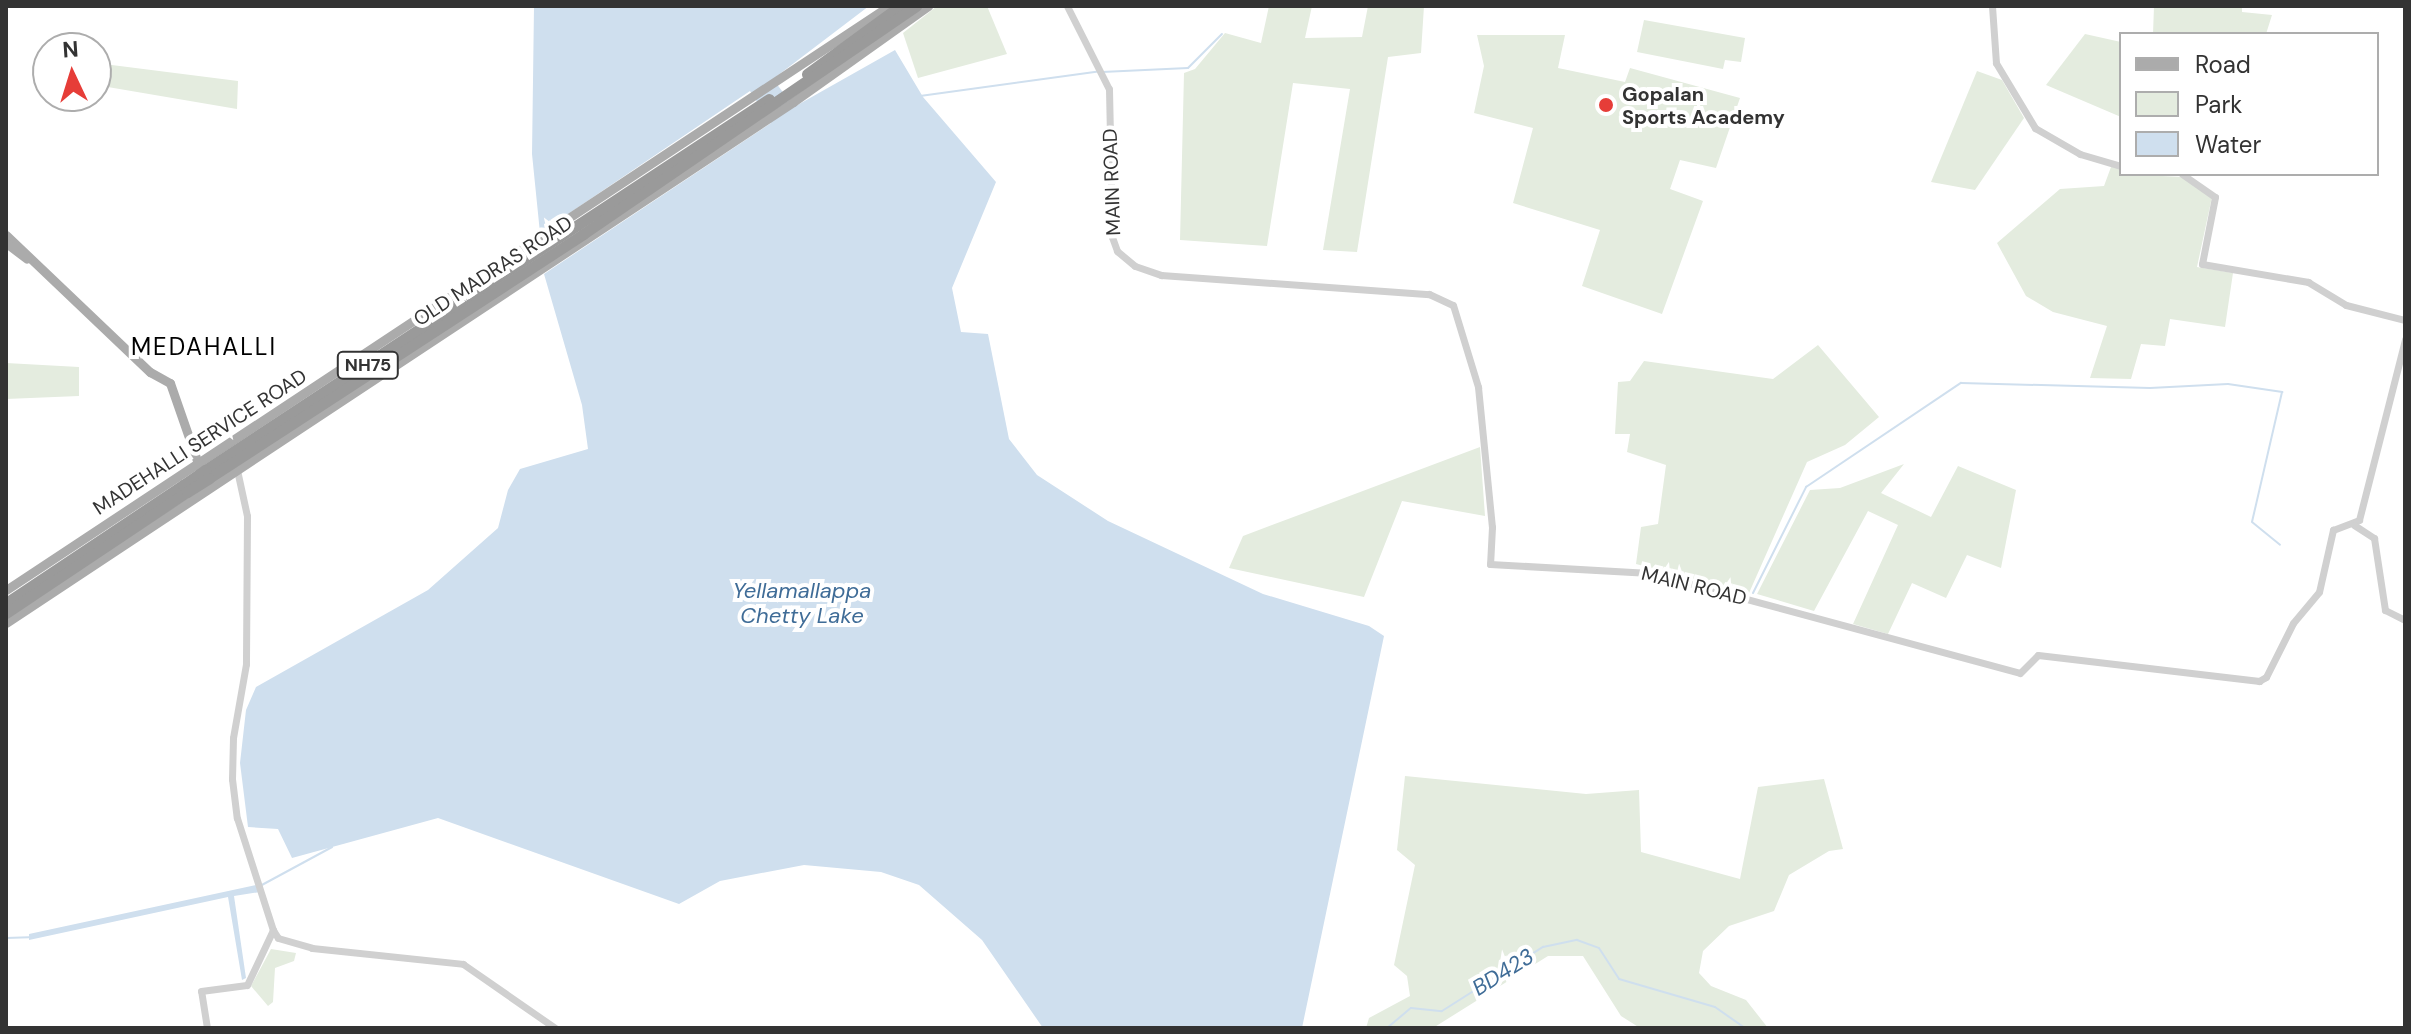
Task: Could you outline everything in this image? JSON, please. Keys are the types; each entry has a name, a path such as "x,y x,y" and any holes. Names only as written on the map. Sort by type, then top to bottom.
{"highway":[{"name":"OLD MADRAS ROAD","path":"786,92 900,6"},
{"name":"OLD MADRAS ROAD","path":"6,603 916,6"},
{"name":"OLD MADRAS ROAD","path":"6,613 532,256 580,240 758,111"}],"main road":[{"path":"786,92 889,6"},
{"path":"786,92 928,6"},
{"path":"6,235 44,267 150,372 170,383 195,467 209,490"},
{"path":"6,623 223,483 237,470 580,240"},
{"path":"6,243 44,267"},
{"name":"MADEHALLI SERVICE ROAD","path":"6,590 195,467 532,256"},
{"path":"183,475 196,498"}],"street":[{"name":"MAIN ROAD","path":"1067,6 1109,89 1112,237 1117,251 1135,266 1161,275 1429,294 1453,305 1478,387 1491,514 1490,564 1650,573 2020,673 2038,655 2259,681 2266,677 2293,623 2319,592 2333,530 2354,525"},
{"path":"1992,6 1996,63 2035,128 2080,154 2119,165"},
{"path":"2185,176 2215,197 2202,264 2308,282 2346,305 2405,320"},
{"path":"2405,339 2354,525 2374,538 2385,610 2405,620"},
{"path":"237,470 243,489 246,664 231,755 237,818 258,872 273,930 278,938 312,948 463,964 555,1028"},
{"path":"223,483 243,489"},
{"path":"207,1028 201,991 247,985 273,930"}],"green space":[{"path":"937,6 987,6 1007,54 918,78 903,33"},
{"path":"1269,6 1312,6 1305,38 1362,37 1368,6 1424,6 1421,53 1388,57 1357,252 1323,250 1350,89 1293,83 1267,246 1180,240 1184,73 1195,69 1225,33 1261,43"},
{"path":"2154,6 2242,6 2242,12 2272,15 2267,32 2153,32"},
{"path":"1644,20 1745,38 1741,62 1725,60 1723,69 1637,52"},
{"path":"2085,34 2119,42 2119,116 2046,85"},
{"path":"1477,35 1565,35 1558,68 1625,82 1630,68 1740,98 1716,168 1680,160 1670,189 1703,201 1662,314 1582,286 1600,230 1513,203 1533,128 1474,113 1484,66"},
{"path":"112,65 238,81 237,109 112,88"},
{"path":"1977,71 2002,80 2024,118 1975,190 1931,182"},
{"path":"2111,167 2119,168 2119,176 2183,177 2212,197 2197,267 2233,273 2225,327 2170,319 2165,346 2141,344 2131,379 2090,378 2107,326 2053,312 2026,296 1997,243 2060,189 2104,186"},
{"path":"1818,345 1879,417 1845,445 1807,462 1749,593 1636,564 1641,527 1658,524 1666,465 1627,452 1630,434 1615,434 1618,382 1630,381 1644,361 1773,379"},
{"path":"6,363 79,367 79,396 6,399"},
{"path":"1480,447 1485,516 1402,501 1364,597 1229,568 1243,536"},
{"path":"1904,464 1881,493 1931,517 1958,466 2016,490 2001,568 1967,555 1946,598 1912,583 1888,634 1853,624 1898,525 1868,511 1814,611 1757,594 1810,490 1840,488"},
{"path":"1405,776 1586,794 1639,790 1641,852 1740,879 1758,787 1824,779 1843,849 1829,851 1789,875 1774,911 1729,926 1703,951 1699,973 1711,986 1746,1000 1768,1028 1640,1028 1621,1016 1583,956 1548,956 1433,1028 1366,1028 1369,1018 1410,996 1407,976 1394,965 1415,865 1397,850"},
{"path":"271,949 296,953 294,961 275,968 273,1002 268,1006 251,986"}],"water":[{"name":"Yellamallappa Chetty Lake","path":"534,6 869,6 773,79 794,107 895,50 923,97 996,182 952,288 961,332 988,334 1009,439 1037,475 1108,521 1263,594 1369,626 1384,636 1302,1028 1043,1028 982,940 919,885 881,872 804,865 720,881 679,904 438,818 292,858 278,829 248,827 240,763 246,710 256,687 428,590 498,528 508,490 520,469 588,449 582,405 544,274 771,123 750,91 540,233 532,154"},
{"path":"256,885 260,892 234,896 246,978 242,980 228,897 29,940 29,934"}],"waterway":[{"path":"1102,72 1188,68 1222,34"},
{"path":"920,96 1096,72"},
{"path":"1753,593 1806,487 1961,383 2150,388 2228,384 2282,392 2252,522 2280,545"},
{"path":"260,886 332,847"},
{"path":"6,938 29,937"},
{"name":"BD423","path":"1387,1028 1411,1008 1442,1011 1543,947 1577,940 1599,948 1619,979 1715,1007 1745,1028"}],"place":[{"name":"Gopalan Sports Academy","path":"1606,105"}],"district":[{"name":"MEDAHALLI","path":"204,347"}]}
